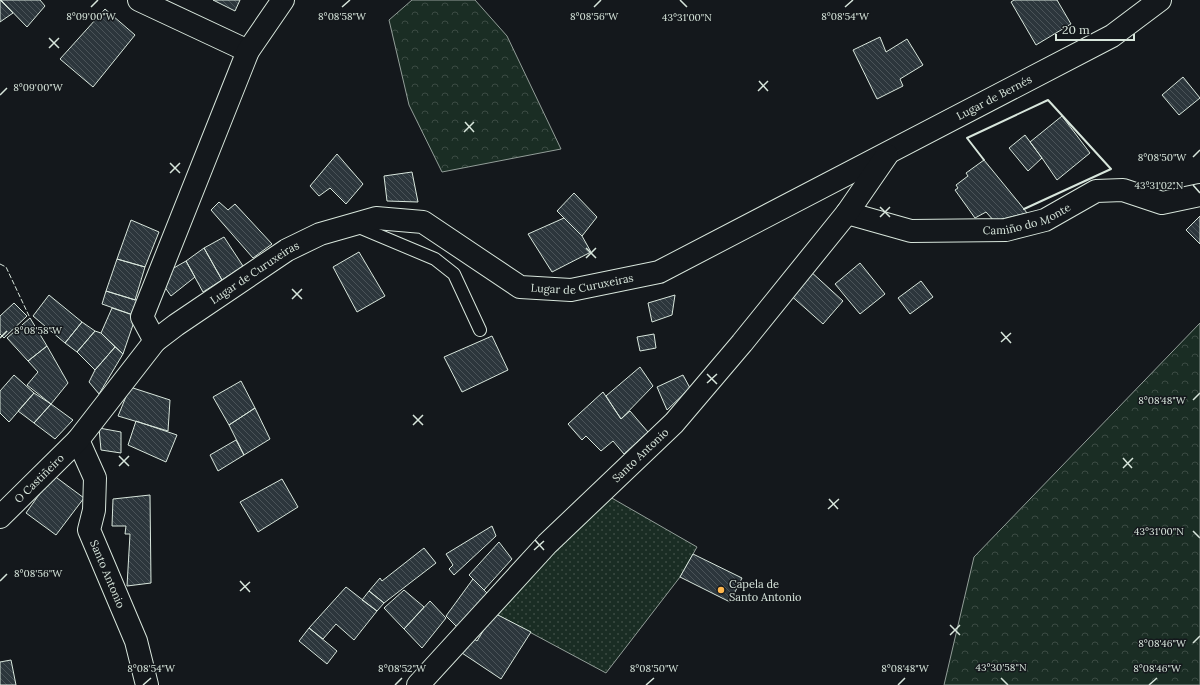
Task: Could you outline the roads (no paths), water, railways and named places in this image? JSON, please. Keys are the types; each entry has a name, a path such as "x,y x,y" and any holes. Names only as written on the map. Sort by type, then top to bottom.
{"street":[{"path":"139,0 248,51"},
{"path":"155,341 142,317 248,51 283,0"},
{"name":"Lugar de Bernés","path":"847,213 888,153 1112,36 1160,0"},
{"name":"Lugar de Curuxeiras","path":"78,440 155,341 176,325 287,250 320,234 376,218 424,222 520,287 571,290 659,272 888,153"},
{"name":"Camiño do Monte","path":"847,213 911,231 1006,230 1045,220 1096,191 1123,190 1162,203 1200,195"},
{"name":"Santo Antonio","path":"418,685 547,544 674,423 742,343 847,213"},
{"name":"Santo Antonio","path":"78,440 95,478 94,510 89,530 136,641 147,685"},
{"name":"O Castiñeiro","path":"0,517 78,440"}],"lane":[{"path":"353,225 435,259 454,274 480,330"}],"place":[{"name":"Capela de Santo Antonio","path":"721,590"}]}
